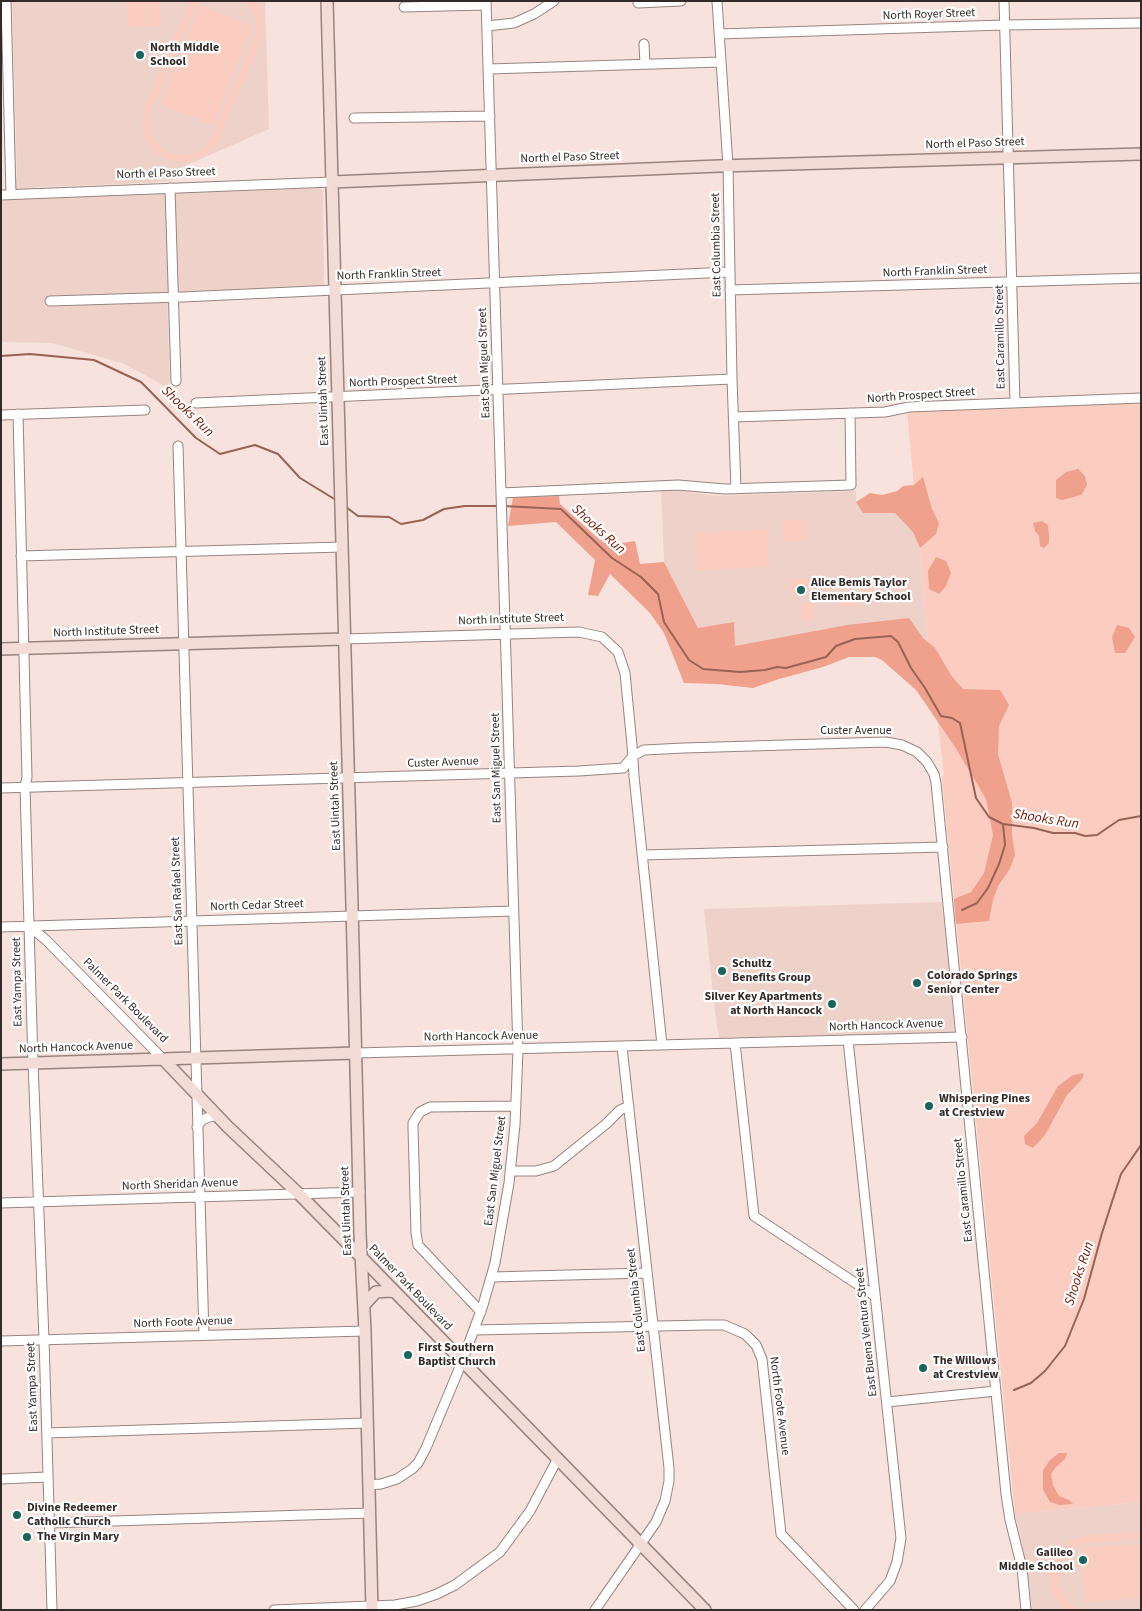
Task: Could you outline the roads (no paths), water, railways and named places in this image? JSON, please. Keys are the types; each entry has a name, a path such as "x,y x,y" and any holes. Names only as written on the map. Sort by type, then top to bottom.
{"main road":[{"name":"East Uintah Street","path":"327,1 372,1608"},
{"name":"North el Paso Street","path":"332,182 492,174 1141,154"},
{"name":"North Institute Street","path":"1,648 344,639"},
{"name":"North Hancock Avenue","path":"1,1064 356,1053"},
{"name":"Palmer Park Boulevard","path":"163,1059 196,1095 299,1194 362,1258 705,1610"},
{"path":"364,1305 376,1292 395,1292"}],"street":[{"path":"6,1 4,54 11,194"},
{"path":"487,26 514,23 534,14 554,1"},
{"path":"638,3 679,1"},
{"name":"East Columbia Street","path":"717,1 728,166 729,272 736,488"},
{"name":"East Caramillo Street","path":"1004,1 1015,403"},
{"path":"404,7 486,3"},
{"name":"East San Miguel Street","path":"369,1485 381,1484 397,1479 418,1463 475,1330 491,1277 504,1214 516,1106 518,1050 486,3"},
{"name":"North Royer Street","path":"719,34 1004,25 1141,23"},
{"path":"644,44 645,64"},
{"path":"488,69 721,62"},
{"path":"354,118 490,116"},
{"name":"North el Paso Street","path":"1,195 332,182"},
{"path":"170,188 176,381"},
{"name":"North Franklin Street","path":"50,301 729,272"},
{"name":"North Franklin Street","path":"730,290 1141,278"},
{"name":"North Prospect Street","path":"196,403 732,379"},
{"name":"North Prospect Street","path":"734,418 885,412 909,407 1141,398"},
{"path":"1,415 145,410"},
{"path":"501,497 678,485 736,488 851,485 850,413"},
{"name":"East Yampa Street","path":"18,414 32,1063 39,1202 52,1610"},
{"name":"East San Rafael Street","path":"178,446 204,1335"},
{"path":"21,556 181,552 342,541"},
{"name":"North Institute Street","path":"344,639 586,633 602,637 613,646 621,660 625,673 662,1045"},
{"name":"Custer Avenue","path":"1,788 623,768 633,756 644,750 886,742 910,748 922,757 930,767"},
{"name":"East Caramillo Street","path":"930,767 936,783 943,847 1006,1494 1010,1520 1022,1568 1026,1610"},
{"path":"642,855 943,847"},
{"name":"North Cedar Street","path":"1,927 513,911"},
{"name":"Palmer Park Boulevard","path":"29,926 46,940 163,1059"},
{"name":"North Hancock Avenue","path":"356,1053 962,1037"},
{"name":"East Buena Ventura Street","path":"848,1040 900,1530 897,1562 890,1581 865,1610"},
{"path":"735,1043 754,1216 875,1296"},
{"name":"East Columbia Street","path":"595,1610 641,1545 662,1511 668,1491 653,1326 622,1047"},
{"path":"481,1312 418,1245 412,1128 420,1112 430,1107 516,1106"},
{"path":"510,1171 536,1171 554,1166 606,1124 620,1110 629,1106"},
{"path":"197,1126 202,1120 212,1116 218,1117"},
{"name":"North Sheridan Avenue","path":"1,1203 360,1192"},
{"path":"491,1277 647,1273"},
{"name":"North Foote Avenue","path":"475,1330 724,1325 745,1334 756,1345 764,1366 782,1534 854,1610"},
{"name":"North Foote Avenue","path":"1,1341 365,1331"},
{"path":"887,1402 996,1391"},
{"path":"47,1433 367,1423"},
{"path":"274,1610 372,1608 417,1601 455,1586 500,1552 530,1511 557,1460"},
{"path":"1,1479 48,1477"},
{"path":"49,1523 370,1514"}],"waterway":[{"name":"Shooks Run","path":"1,356 30,354 94,360 141,382 196,438 220,454 255,445 278,454 300,478 336,500"},
{"name":"Shooks Run","path":"346,507 358,516 389,517 401,524 423,520 444,509 465,506 499,506"},
{"name":"Shooks Run","path":"503,506 561,509 612,558 641,577 658,594 664,622 689,660 703,669 740,672 777,667 786,668 826,657 836,646 855,639 891,636 898,642 911,668 941,716 952,718 960,723 976,798 989,817 1003,824 1034,828 1053,833 1075,833 1085,836 1097,835 1119,820 1141,816"},
{"name":"Shooks Run","path":"962,910 977,903 988,888 1005,845 1003,824"},
{"name":"Shooks Run","path":"1014,1390 1031,1383 1045,1371 1065,1346 1084,1299 1121,1174 1141,1145"}],"place":[{"name":"North Middle School","path":"140,55"},
{"name":"Alice Bemis Taylor Elementary School","path":"801,590"},
{"name":"Schultz Benefits Group","path":"722,971"},
{"name":"Colorado Springs Senior Center","path":"917,983"},
{"name":"Silver Key Apartments at North Hancock","path":"832,1004"},
{"name":"Whispering Pines at Crestview","path":"929,1106"},
{"name":"First Southern Baptist Church","path":"408,1355"},
{"name":"The Willows at Crestview","path":"923,1368"},
{"name":"Divine Redeemer Catholic Church","path":"17,1515"},
{"name":"The Virgin Mary","path":"27,1537"},
{"name":"Galileo Middle School","path":"1083,1560"}]}
